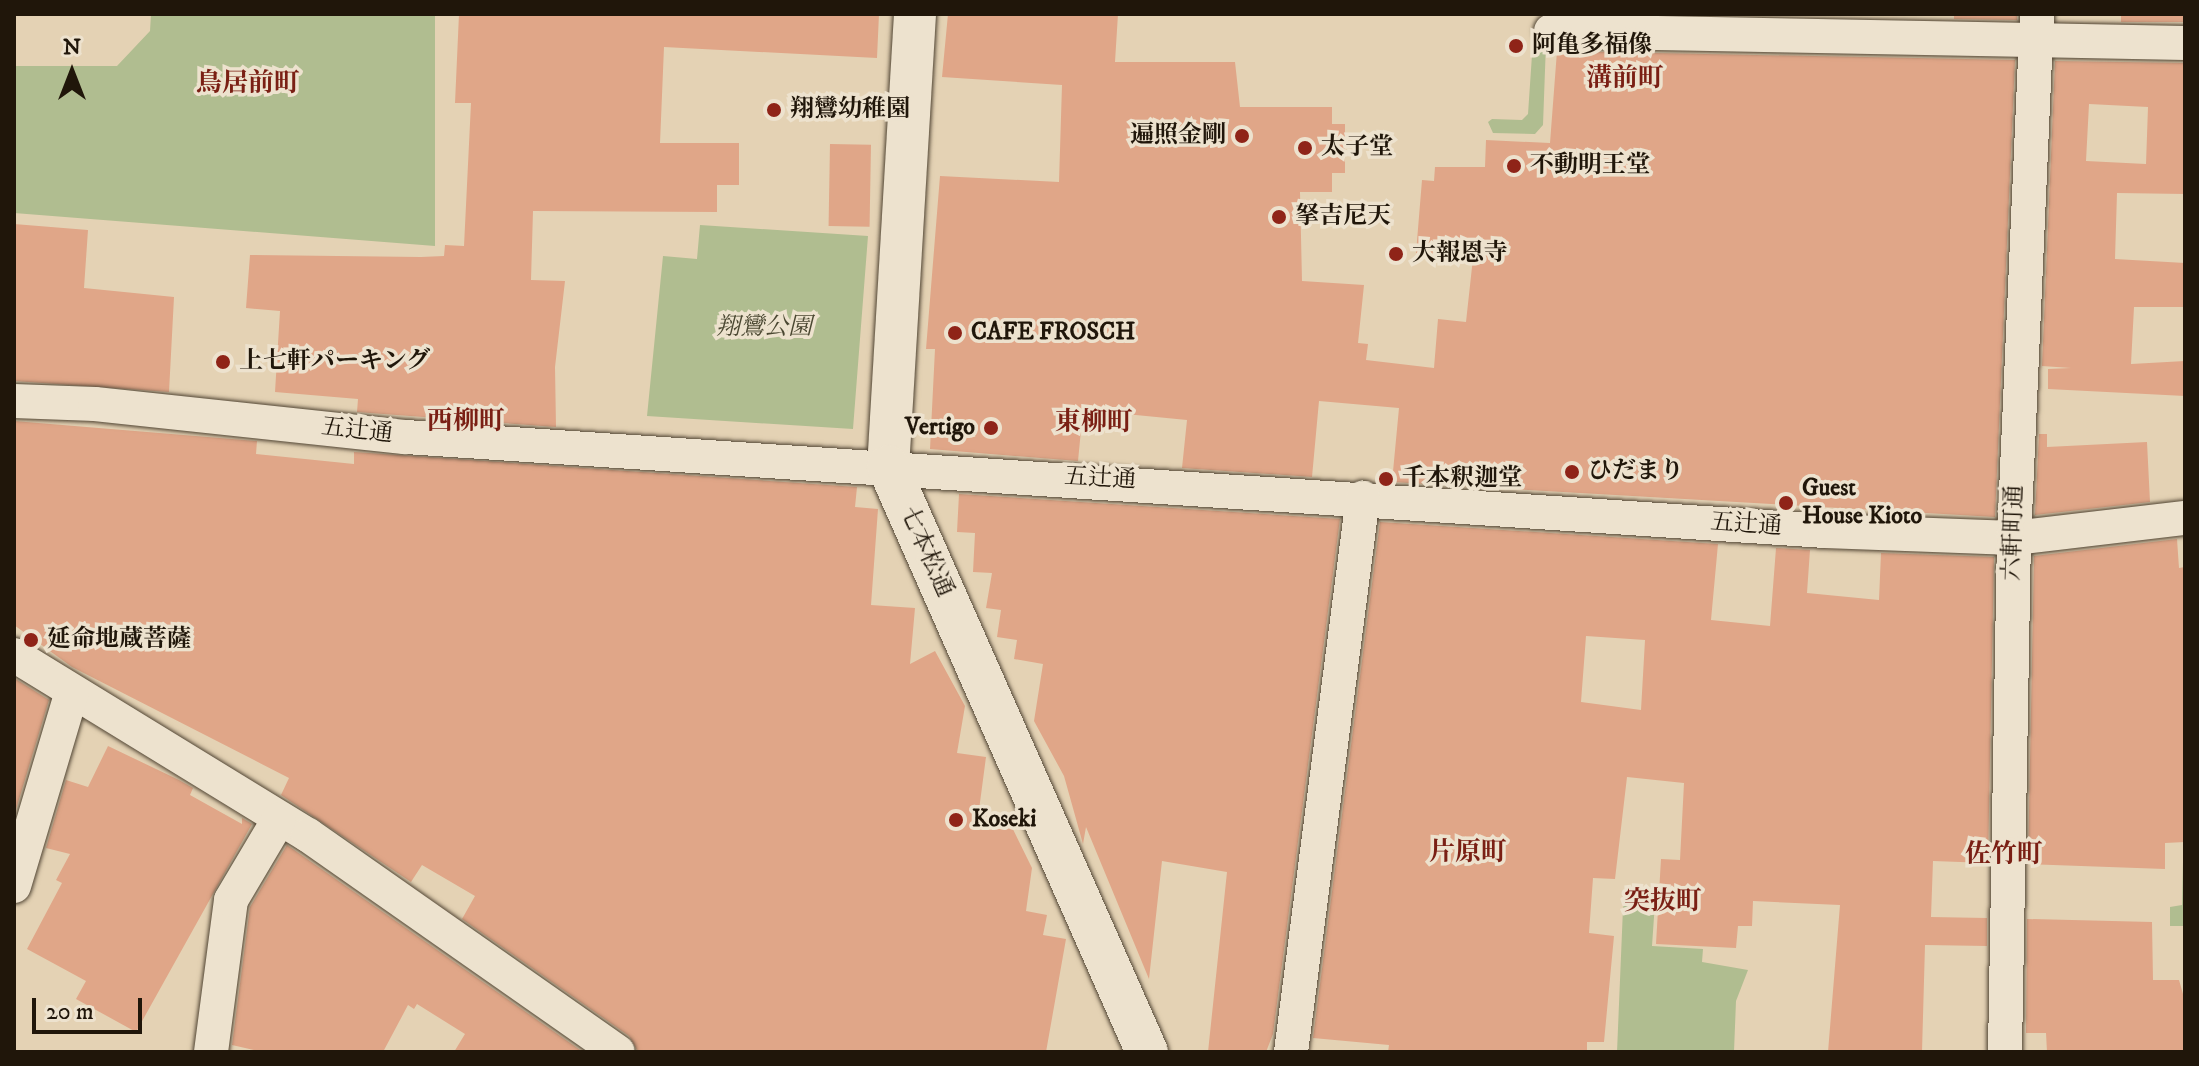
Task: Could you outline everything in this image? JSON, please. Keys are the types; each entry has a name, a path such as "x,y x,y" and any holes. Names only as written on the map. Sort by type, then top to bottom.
{"street":[{"name":"七本松通","path":"915,14 888,466 1147,1052"},
{"path":"1551,31 1604,23 2036,27 2185,43"},
{"name":"六軒町通","path":"2005,1052 2014,538 2036,27"},
{"name":"五辻通","path":"14,401 95,404 406,437 888,466 1764,527 2014,538 2185,518"},
{"path":"1291,1052 1363,498"},
{"path":"14,655 279,819 618,1052"},
{"path":"14,886 72,691"},
{"path":"211,1052 231,900 279,819"}],"green space":[{"path":"151,14 435,14 435,246 14,213 15,66 117,66 150,31"},
{"path":"1533,40 1546,43 1543,125 1535,134 1493,133 1488,122 1492,119 1522,120 1528,114"},
{"name":"翔鸞公園","path":"700,225 868,236 853,429 647,416 663,256 697,259"},
{"path":"2183,861 2185,926 2170,926 2170,907 2182,905"},
{"path":"1629,887 1656,888 1652,946 1703,949 1702,962 1748,970 1736,1001 1734,1052 1617,1052 1623,908"}],"building":[{"path":"459,14 879,14 877,58 664,47 660,143 739,143 739,185 717,185 717,212 533,211 531,280 565,281 555,367 556,427 357,412 358,399 275,392 280,311 246,308 250,255 421,257 444,256 445,245 464,246 471,103 455,103"},
{"path":"948,14 1118,14 1115,62 1235,62 1240,107 1332,107 1332,124 1345,124 1345,173 1332,173 1332,192 1300,192 1302,281 1364,285 1358,343 1368,344 1366,360 1434,368 1438,319 1466,322 1473,258 1416,253 1422,180 1434,181 1435,167 1485,167 1486,140 1550,143 1557,51 2015,60 1995,517 1392,482 1399,408 1319,401 1312,477 1182,468 1187,420 1105,412 1086,413 1082,420 1078,461 930,449 935,349 926,349 940,176 1059,182 1062,85 942,77"},
{"path":"1954,14 2017,14 2017,20 1954,19"},
{"path":"2121,14 2185,14 2185,22 2121,22"},
{"path":"2055,61 2185,63 2185,194 2117,193 2115,259 2185,263 2185,307 2134,307 2131,364 2185,361 2185,396 2048,389 2048,369 2071,368 2042,366","holes":["2089,104 2148,107 2146,164 2086,161"]},
{"path":"830,144 871,145 870,227 829,226"},
{"path":"14,224 88,230 84,288 174,297 169,392 14,381"},
{"path":"14,421 257,441 256,454 354,464 354,452 857,487 855,507 878,509 871,605 915,608 910,664 935,651 965,706 957,753 986,757 979,810 1006,815 1032,868 1026,911 1047,915 1043,935 1066,939 1046,1052 638,1052 629,1036 462,919 475,896 422,865 411,882 281,795 289,778 72,667 14,625"},
{"path":"2039,434 2047,434 2047,447 2147,442 2150,502 2035,515"},
{"path":"959,494 1340,519 1273,1034 1266,1052 1208,1052 1227,872 1162,861 1149,979 1086,827 1083,844 1064,776 1034,721 1043,664 1014,659 1017,640 997,637 1001,610 986,608 992,573 973,572 975,533 957,532"},
{"path":"1380,522 1718,544 1711,620 1770,626 1776,548 1810,550 1807,593 1879,600 1881,553 1994,557 1988,863 1933,861 1931,917 1987,918 1987,946 1925,945 1922,1052 1828,1052 1840,905 1753,901 1752,926 1738,926 1736,948 1656,944 1661,859 1680,860 1684,783 1627,777 1615,879 1593,878 1589,933 1614,936 1604,1042 1587,1042 1587,1052 1388,1052 1389,1045 1313,1038","holes":["1586,636 1645,640 1641,710 1581,702"]},
{"path":"2177,539 2179,568 2185,567 2185,842 2165,843 2165,869 2028,864 2034,556"},
{"path":"14,678 49,700 14,816"},
{"path":"108,746 193,788 190,795 242,824 242,818 252,824 136,1032 76,999 86,981 27,949 62,883 56,880 70,854 46,848 66,780 88,787"},
{"path":"287,845 583,1052 454,1052 465,1034 417,1004 414,1009 408,1005 383,1052 263,1052 232,1045 250,907"},
{"path":"2027,919 2152,922 2153,980 2179,980 2185,1001 2185,1052 2047,1052 2046,1033 2026,1033"}],"place":[{"name":"阿亀多福像","path":"1516,46"},
{"name":"翔鸞幼稚園","path":"774,110"},
{"name":"遍照金剛","path":"1242,136"},
{"name":"太子堂","path":"1305,148"},
{"name":"不動明王堂","path":"1514,166"},
{"name":"拏吉尼天","path":"1279,217"},
{"name":"大報恩寺","path":"1396,254"},
{"name":"CAFE FROSCH","path":"955,333"},
{"name":"上七軒パーキング","path":"223,362"},
{"name":"Vertigo","path":"991,428"},
{"name":"ひだまり","path":"1572,472"},
{"name":"千本釈迦堂","path":"1386,479"},
{"name":"Guest House Kioto","path":"1786,503"},
{"name":"延命地蔵菩薩","path":"31,640"},
{"name":"Koseki","path":"956,820"}],"district":[{"name":"溝前町","path":"1625,79"},
{"name":"鳥居前町","path":"248,84"},
{"name":"西柳町","path":"466,422"},
{"name":"東柳町","path":"1094,423"},
{"name":"片原町","path":"1468,853"},
{"name":"佐竹町","path":"2004,855"},
{"name":"突抜町","path":"1663,902"}]}
